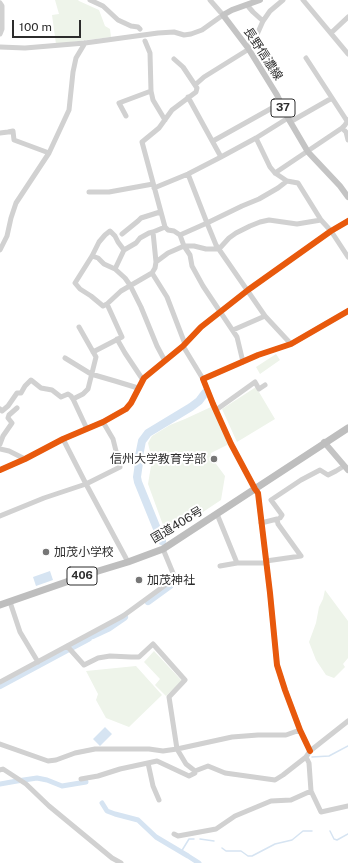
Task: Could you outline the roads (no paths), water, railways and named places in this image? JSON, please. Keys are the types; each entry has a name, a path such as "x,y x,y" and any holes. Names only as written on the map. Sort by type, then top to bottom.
{"highway":[{"name":"国道406号","path":"0,605 163,549 324,442 348,428"}],"main road":[{"path":"223,15 232,10 260,0"},
{"name":"長野信濃線","path":"223,15 248,48 308,152 340,186 348,197"},
{"path":"324,442 346,468"}],"street":[{"path":"90,0 103,6 118,20 140,29"},
{"path":"0,48 25,48 85,43 158,33 174,32 191,34 202,30 223,15 210,0"},
{"path":"195,84 248,48 255,39 263,21 270,11 283,0"},
{"path":"303,0 348,54"},
{"path":"0,34 2,29 1,2"},
{"path":"247,5 263,21"},
{"path":"331,33 348,18"},
{"path":"145,41 150,53 151,91 154,100 165,120"},
{"path":"0,250 7,236 16,203 49,153 69,110 76,58 85,43"},
{"path":"275,173 342,128 347,120 306,58"},
{"path":"174,59 183,67 195,84 197,88 196,92 172,110 159,128 142,142 164,227 180,235 184,246 190,255 192,266 203,286 238,337 243,362"},
{"path":"126,116 119,103 151,91"},
{"path":"188,97 221,157"},
{"path":"89,192 109,192 153,186 188,174 332,98"},
{"path":"213,141 281,104"},
{"path":"342,128 346,132 348,140"},
{"path":"0,133 13,131 14,140 49,153"},
{"path":"256,138 270,167 275,173 287,180 298,183 321,220 348,257"},
{"path":"188,174 219,249 265,316 291,344"},
{"path":"180,235 259,199 278,188 287,180"},
{"path":"122,234 141,218 160,212"},
{"path":"156,262 184,246 219,249 236,233 260,222 269,220 297,224 321,220"},
{"path":"0,470 63,439 103,422 126,409 131,403 143,380 184,345 201,327 248,290 348,221"},
{"path":"115,269 124,250 136,243 140,238 164,227"},
{"path":"124,250 110,231 99,242 75,283 80,289 103,306 121,291 152,273 156,262 153,232"},
{"path":"92,256 98,258 104,264 115,269 130,285 165,361"},
{"path":"152,273 167,297 184,345 203,379 230,444 258,493 277,665 300,730 310,751"},
{"path":"93,352 122,337 107,304"},
{"path":"203,379 258,355 291,344 348,310"},
{"path":"233,330 265,316"},
{"path":"73,399 83,394 88,389 96,357 79,327"},
{"path":"118,339 125,354 143,380"},
{"path":"65,358 91,374 138,388"},
{"path":"0,410 2,411 8,406 17,393 21,394 25,386 31,380 41,388 52,390 61,397 68,394 73,399 87,429"},
{"path":"216,410 255,382 260,389 265,385"},
{"path":"0,444 3,436 12,423 8,418 17,408"},
{"path":"0,516 44,498 86,484 120,467 113,438 103,422"},
{"path":"63,439 128,562"},
{"path":"0,448 10,451 25,459"},
{"path":"261,523 280,518 282,515 271,500 301,480 320,470 328,475 346,468"},
{"path":"217,514 237,563"},
{"path":"220,566 237,563 266,562 301,556 278,524 277,519"},
{"path":"0,682 123,616 175,578 163,549"},
{"path":"10,602 20,632 38,662"},
{"path":"68,646 84,665 98,658 110,656 139,657 153,644 185,680 169,698 177,749 186,764 195,771"},
{"path":"81,779 157,761 189,776 195,771 208,766 225,773 275,780 306,757 310,751 348,721"},
{"path":"0,744 48,761 95,749 149,749 163,751 232,737 286,735 300,730"},
{"path":"306,757 309,763 311,791 321,812 348,806"},
{"path":"148,763 153,786 159,800"},
{"path":"0,770 4,769 26,784 49,806 112,858 121,863"},
{"path":"174,834 178,836 216,829 235,816 270,801 291,800 311,791"}],"water":[{"path":"50,571 53,580 36,586 33,577"},
{"path":"105,727 112,734 100,746 93,739"}],"waterway":[{"path":"139,456 142,441 148,433 191,407 199,401 205,393"},
{"path":"139,463 137,477 138,482 162,541"},
{"path":"148,601 170,585"},
{"path":"93,635 108,628 124,617"},
{"path":"71,647 88,638"},
{"path":"0,685 67,649"},
{"path":"312,757 329,756 348,746"},
{"path":"0,784 37,778 62,786 86,782"},
{"path":"102,803 107,811 138,820 156,837 199,863"},
{"path":"222,848 226,851 241,851 248,856 252,856 275,844 292,840 303,831 312,831"},
{"path":"330,831 334,839 337,840 348,834"},
{"path":"181,852 189,839 194,839"},
{"path":"200,839 214,841"}],"place":[{"name":"信州大学教育学部","path":"214,459"},
{"name":"加茂小学校","path":"46,552"},
{"name":"加茂神社","path":"139,580"}]}
